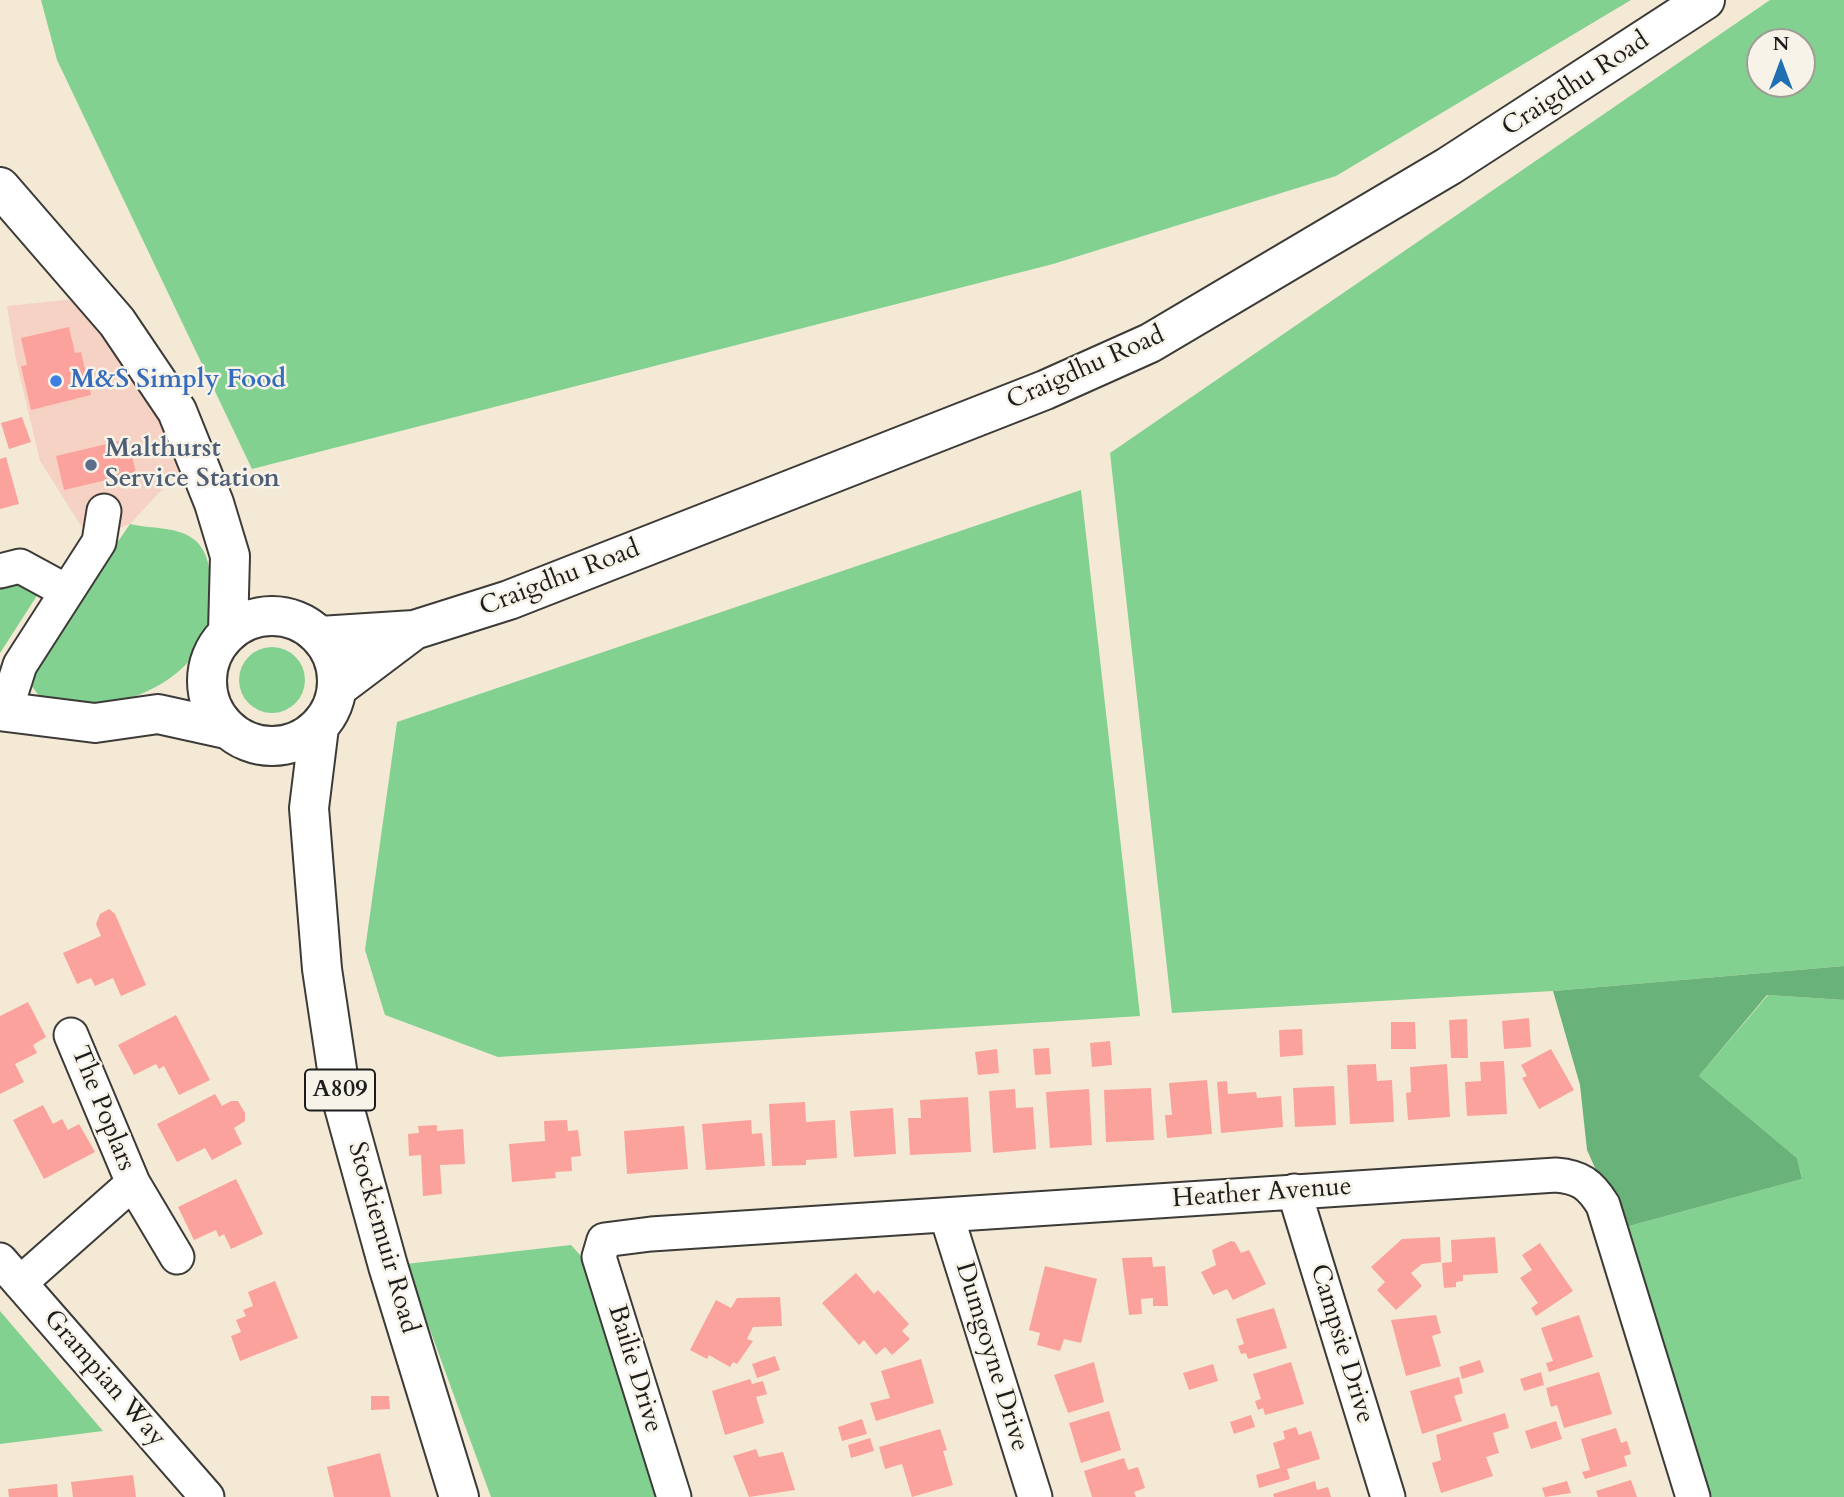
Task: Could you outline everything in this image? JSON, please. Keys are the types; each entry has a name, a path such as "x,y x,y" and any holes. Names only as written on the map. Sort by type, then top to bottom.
{"main road":[{"name":"Craigdhu Road","path":"320,636 414,631 509,600 1045,390 1150,343 1449,166 1705,0"},
{"path":"0,187 117,322 177,411 214,503 230,556 228,632"},
{"path":"3,711 95,723 158,714 280,746 301,739 319,727 331,709 337,688 337,670 331,652 320,636 308,626 279,615 230,556"},
{"path":"158,714 207,666 219,642 228,632 243,622 279,615"},
{"name":"Craigdhu Road","path":"337,688 414,631"},
{"path":"207,666 208,700 309,808"},
{"name":"Stockiemuir Road","path":"319,727 309,808 322,969 341,1096 388,1266 459,1497"}],"street":[{"path":"3,711 20,665 99,542 104,511"},
{"path":"0,571 20,566 66,591"},
{"name":"The Poplars","path":"71,1035 133,1183 177,1257"},
{"name":"Heather Avenue","path":"604,1240 651,1234 947,1217 1294,1191 1556,1175 1575,1177 1591,1186 1603,1205 1693,1497"},
{"name":"The Poplars","path":"10,1272 133,1183"},
{"name":"Campsie Drive","path":"1294,1191 1388,1497"},
{"name":"Dumgoyne Drive","path":"947,1217 1035,1497"},
{"name":"Bailie Drive","path":"604,1240 599,1257 674,1497"},
{"name":"Grampian Way","path":"10,1272 207,1497"}],"shaded area":[{"path":"73,299 138,374 184,466 130,524 90,540 40,461 16,360 7,306"}],"green space":[{"path":"41,0 1631,0 1336,176 1053,264 252,469 57,60"},
{"path":"1770,0 1844,0 1844,966 1553,991 1172,1013 1110,453"},
{"path":"1081,490 1140,1016 498,1057 385,1015 365,950 397,722"},
{"path":"130,524 182,533 196,541 205,553 212,595 211,618 204,640 191,659 175,675 155,688 133,697 110,703 87,704 40,697 31,685 33,667"},
{"path":"20,580 38,594 0,653 0,584"},
{"path":"278,647 296,656 303,667 303,693 296,704 285,711 266,713 248,704 241,693 239,674 248,656 259,649"},
{"path":"1844,966 1844,1000 1767,995 1699,1076 1797,1158 1802,1179 1622,1228 1587,1150 1580,1085 1553,991"},
{"path":"1768,995 1844,1000 1844,1497 1705,1497 1622,1228 1802,1179 1797,1158 1699,1076"},
{"path":"571,1245 590,1266 662,1497 491,1497 406,1264"},
{"path":"0,1311 103,1431 0,1444"}],"building":[{"name":"M&S Simply Food","path":"69,327 75,353 81,352 91,395 31,410 21,366 27,365 21,338"},
{"path":"22,417 31,442 9,449 1,423"},
{"path":"128,439 136,473 64,490 56,456"},
{"path":"6,457 19,504 0,509 0,459"},
{"path":"109,909 115,914 146,985 121,996 113,978 95,986 91,978 77,984 63,953 101,936 96,924 100,914"},
{"path":"28,1002 46,1037 33,1045 37,1053 15,1064 24,1082 0,1094 0,1016"},
{"path":"176,1015 210,1080 179,1095 164,1066 159,1069 156,1064 134,1075 118,1045"},
{"path":"1529,1018 1531,1047 1504,1049 1502,1021"},
{"path":"1467,1019 1468,1058 1451,1058 1449,1020"},
{"path":"1391,1022 1415,1022 1416,1049 1391,1049"},
{"path":"1302,1029 1303,1055 1280,1057 1279,1030"},
{"path":"1110,1041 1112,1065 1092,1067 1090,1043"},
{"path":"1049,1048 1051,1074 1035,1075 1033,1049"},
{"path":"997,1049 999,1073 978,1075 975,1052"},
{"path":"1551,1049 1574,1090 1539,1109 1522,1078 1527,1076 1521,1065"},
{"path":"1504,1061 1507,1114 1467,1116 1465,1082 1481,1081 1480,1062"},
{"path":"1376,1064 1377,1081 1392,1080 1394,1122 1350,1124 1347,1065"},
{"path":"1447,1064 1450,1117 1408,1120 1406,1093 1411,1092 1410,1067"},
{"path":"1207,1080 1212,1134 1167,1138 1165,1115 1172,1115 1169,1083"},
{"path":"1227,1081 1228,1094 1256,1092 1257,1098 1281,1096 1283,1127 1221,1133 1217,1082"},
{"path":"1334,1086 1336,1125 1295,1127 1293,1088"},
{"path":"1151,1088 1154,1140 1106,1142 1104,1090"},
{"path":"1015,1089 1016,1108 1033,1107 1036,1149 993,1153 989,1091"},
{"path":"1089,1089 1092,1145 1050,1148 1046,1092"},
{"path":"215,1094 222,1106 238,1101 245,1113 245,1121 234,1128 242,1144 212,1160 205,1148 177,1162 157,1124"},
{"path":"968,1097 971,1152 910,1155 908,1118 921,1118 920,1100"},
{"path":"805,1102 806,1122 835,1120 837,1158 806,1160 806,1165 772,1166 769,1104"},
{"path":"43,1105 53,1124 62,1119 68,1130 79,1124 95,1152 44,1179 13,1120"},
{"path":"893,1108 896,1154 854,1157 850,1111"},
{"path":"567,1120 568,1131 578,1130 581,1156 571,1157 572,1171 555,1172 556,1178 512,1182 509,1144 545,1141 544,1121"},
{"path":"751,1120 752,1134 762,1133 765,1166 706,1170 702,1124"},
{"path":"437,1125 437,1131 463,1129 465,1164 440,1165 442,1194 423,1196 421,1155 409,1156 408,1134 419,1133 418,1126"},
{"path":"684,1126 688,1169 627,1174 624,1131"},
{"path":"236,1179 263,1234 231,1249 224,1234 219,1237 216,1230 194,1240 178,1207"},
{"path":"1440,1237 1441,1262 1422,1264 1411,1273 1422,1286 1396,1310 1377,1290 1385,1282 1371,1267 1402,1239"},
{"path":"1495,1237 1498,1273 1463,1275 1463,1281 1456,1282 1456,1287 1444,1288 1442,1263 1452,1262 1451,1240"},
{"path":"1231,1241 1235,1242 1241,1253 1249,1250 1266,1284 1233,1300 1227,1289 1213,1295 1201,1272 1216,1265 1212,1250"},
{"path":"1540,1243 1573,1291 1536,1316 1531,1308 1538,1303 1520,1278 1532,1270 1522,1255"},
{"path":"1152,1257 1153,1267 1165,1266 1168,1306 1153,1306 1153,1298 1141,1299 1142,1314 1129,1315 1122,1258"},
{"path":"1045,1266 1097,1279 1081,1343 1064,1339 1060,1351 1037,1345 1040,1333 1029,1330"},
{"path":"856,1273 874,1294 878,1290 909,1324 902,1331 910,1339 892,1355 885,1347 876,1355 864,1340 859,1345 822,1303"},
{"path":"275,1281 298,1338 240,1361 231,1336 241,1332 236,1320 246,1316 243,1310 253,1306 248,1292"},
{"path":"780,1297 782,1326 753,1327 747,1339 753,1341 737,1364 733,1362 730,1367 709,1355 707,1359 690,1350 716,1300 731,1308 737,1298"},
{"path":"1274,1308 1287,1348 1248,1359 1246,1353 1241,1354 1238,1346 1244,1344 1236,1319"},
{"path":"1436,1315 1441,1333 1432,1336 1441,1366 1406,1376 1391,1320"},
{"path":"1579,1315 1593,1357 1549,1372 1546,1363 1553,1361 1541,1328"},
{"path":"775,1356 780,1370 757,1378 752,1364"},
{"path":"921,1359 934,1403 876,1421 870,1403 890,1398 881,1371"},
{"path":"1480,1360 1484,1372 1462,1379 1459,1367"},
{"path":"1094,1362 1104,1402 1068,1413 1054,1375"},
{"path":"1291,1362 1304,1404 1265,1415 1263,1408 1258,1410 1255,1401 1261,1399 1253,1374"},
{"path":"1213,1364 1218,1381 1189,1390 1183,1373"},
{"path":"1541,1372 1544,1385 1524,1391 1520,1379"},
{"path":"1599,1372 1612,1414 1564,1428 1557,1405 1551,1407 1546,1388"},
{"path":"1459,1377 1463,1393 1454,1396 1462,1421 1422,1434 1410,1391"},
{"path":"750,1379 752,1384 763,1381 767,1394 756,1397 764,1423 725,1435 712,1391"},
{"path":"371,1396 389,1396 390,1409 371,1410"},
{"path":"1109,1411 1121,1450 1081,1463 1069,1423"},
{"path":"1505,1413 1509,1428 1493,1433 1499,1453 1486,1457 1493,1476 1441,1493 1432,1463 1441,1460 1436,1435"},
{"path":"1251,1415 1255,1427 1234,1434 1230,1422"},
{"path":"862,1419 867,1434 842,1441 838,1427"},
{"path":"1556,1421 1562,1439 1531,1449 1525,1431"},
{"path":"1296,1427 1299,1435 1311,1431 1320,1459 1287,1469 1290,1479 1259,1488 1256,1475 1280,1468 1273,1443 1285,1439 1283,1431"},
{"path":"1616,1428 1621,1443 1627,1441 1631,1454 1624,1456 1627,1466 1585,1479 1582,1472 1590,1470 1581,1439"},
{"path":"940,1429 953,1485 912,1497 902,1464 885,1469 879,1447"},
{"path":"870,1438 874,1451 851,1458 848,1445"},
{"path":"756,1449 759,1457 783,1452 795,1490 749,1497 733,1456"},
{"path":"380,1453 391,1497 334,1497 327,1467"},
{"path":"1124,1458 1128,1470 1138,1467 1145,1488 1134,1492 1136,1497 1092,1497 1084,1471"},
{"path":"133,1475 136,1497 73,1497 71,1482"},
{"path":"1631,1480 1637,1497 1598,1497 1596,1491"},
{"path":"1315,1481 1317,1490 1328,1487 1331,1497 1274,1497 1273,1494"},
{"path":"1567,1481 1571,1493 1545,1497 1542,1488"},
{"path":"57,1484 58,1497 9,1497 8,1489"}],"place":[{"name":"M&S Simply Food","path":"56,381"},
{"name":"Malthurst Service Station","path":"91,465"}]}
